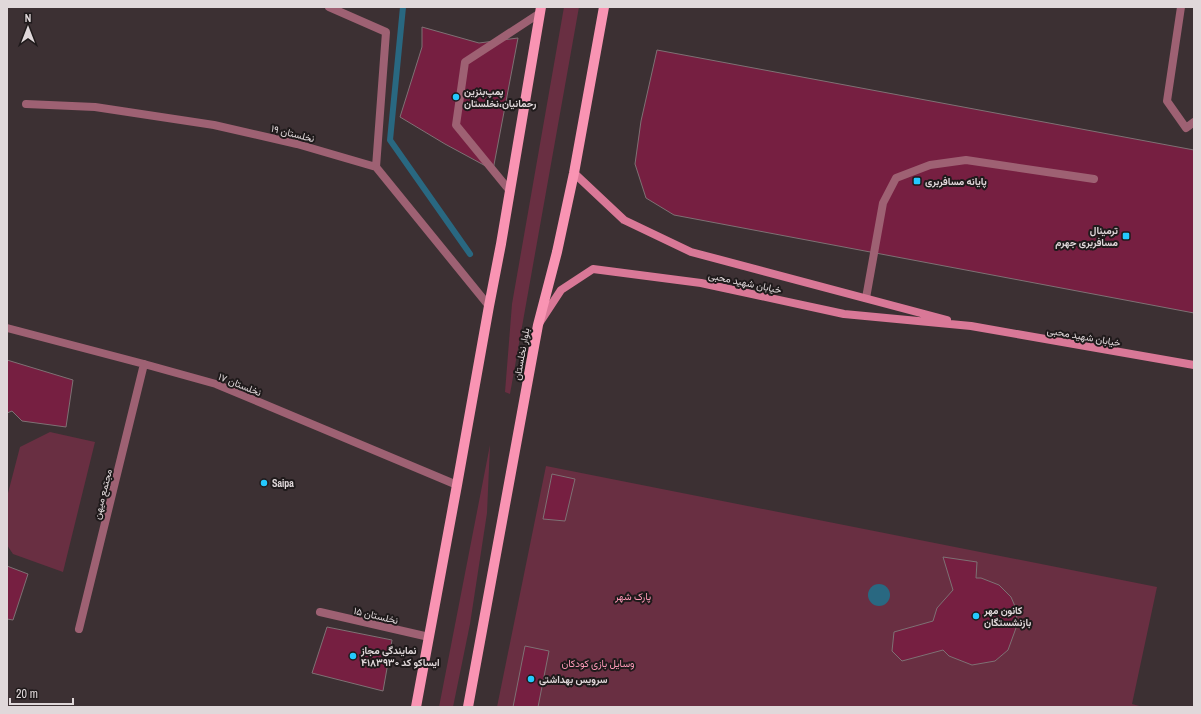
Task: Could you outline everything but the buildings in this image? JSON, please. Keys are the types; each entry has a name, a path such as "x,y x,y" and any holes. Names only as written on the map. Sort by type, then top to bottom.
{"main road":[{"name":"بلوار نخلستان","path":"468,707 538,325 557,252 574,173 604,7"},
{"path":"416,707 501,244 541,10"},
{"name":"خیابان شهید محبی","path":"574,173 624,220 691,252 972,326"},
{"name":"خیابان شهید محبی","path":"538,325 561,290 593,269 701,283 844,314 972,326 1194,365"}],"street":[{"path":"329,7 386,32 376,167 489,306"},
{"path":"1181,7 1166,102 1186,128 1194,122"},
{"path":"510,191 456,125 465,62 541,10"},
{"name":"نخلستان ۱۹","path":"26,104 95,107 214,125 298,144 376,167"},
{"path":"866,298 883,203 896,178 930,165 966,160 1094,180"},
{"name":"نخلستان ۱۷","path":"7,328 216,384 457,485"},
{"name":"مجتمع میهن","path":"79,629 144,364"},
{"name":"نخلستان ۱۵","path":"320,612 429,637"}],"green space":[{"path":"564,7 579,7 510,394 505,392 512,304"},
{"path":"50,432 95,442 63,572 13,554 7,545 7,497 20,447"},
{"path":"490,445 487,513 470,624 453,707 439,707"},
{"name":"پارک شهر","path":"546,466 1157,587 1132,704 1143,707 497,707"}],"water":[{"path":"879,584 887,587 890,595 887,603 879,606 871,603 868,595 871,587"}],"waterway":[{"path":"403,7 390,140 470,254"}],"place":[{"name":"پمپ‌بنزین رحمانیان،نخلستان","path":"456,97"},
{"name":"پایانه مسافربری","path":"917,181"},
{"name":"ترمینال مسافربری جهرم","path":"1126,236"},
{"name":"Saipa","path":"264,483"},
{"name":"کانون مهر بازنشستگان","path":"976,616"},
{"name":"نمایندگی مجاز ایساکو کد ۴۱۸۳۹۳۰","path":"353,656"},
{"name":"سرویس بهداشتی","path":"531,679"}],"park label":[{"name":"وسایل بازی کودکان","path":"598,663"}]}
